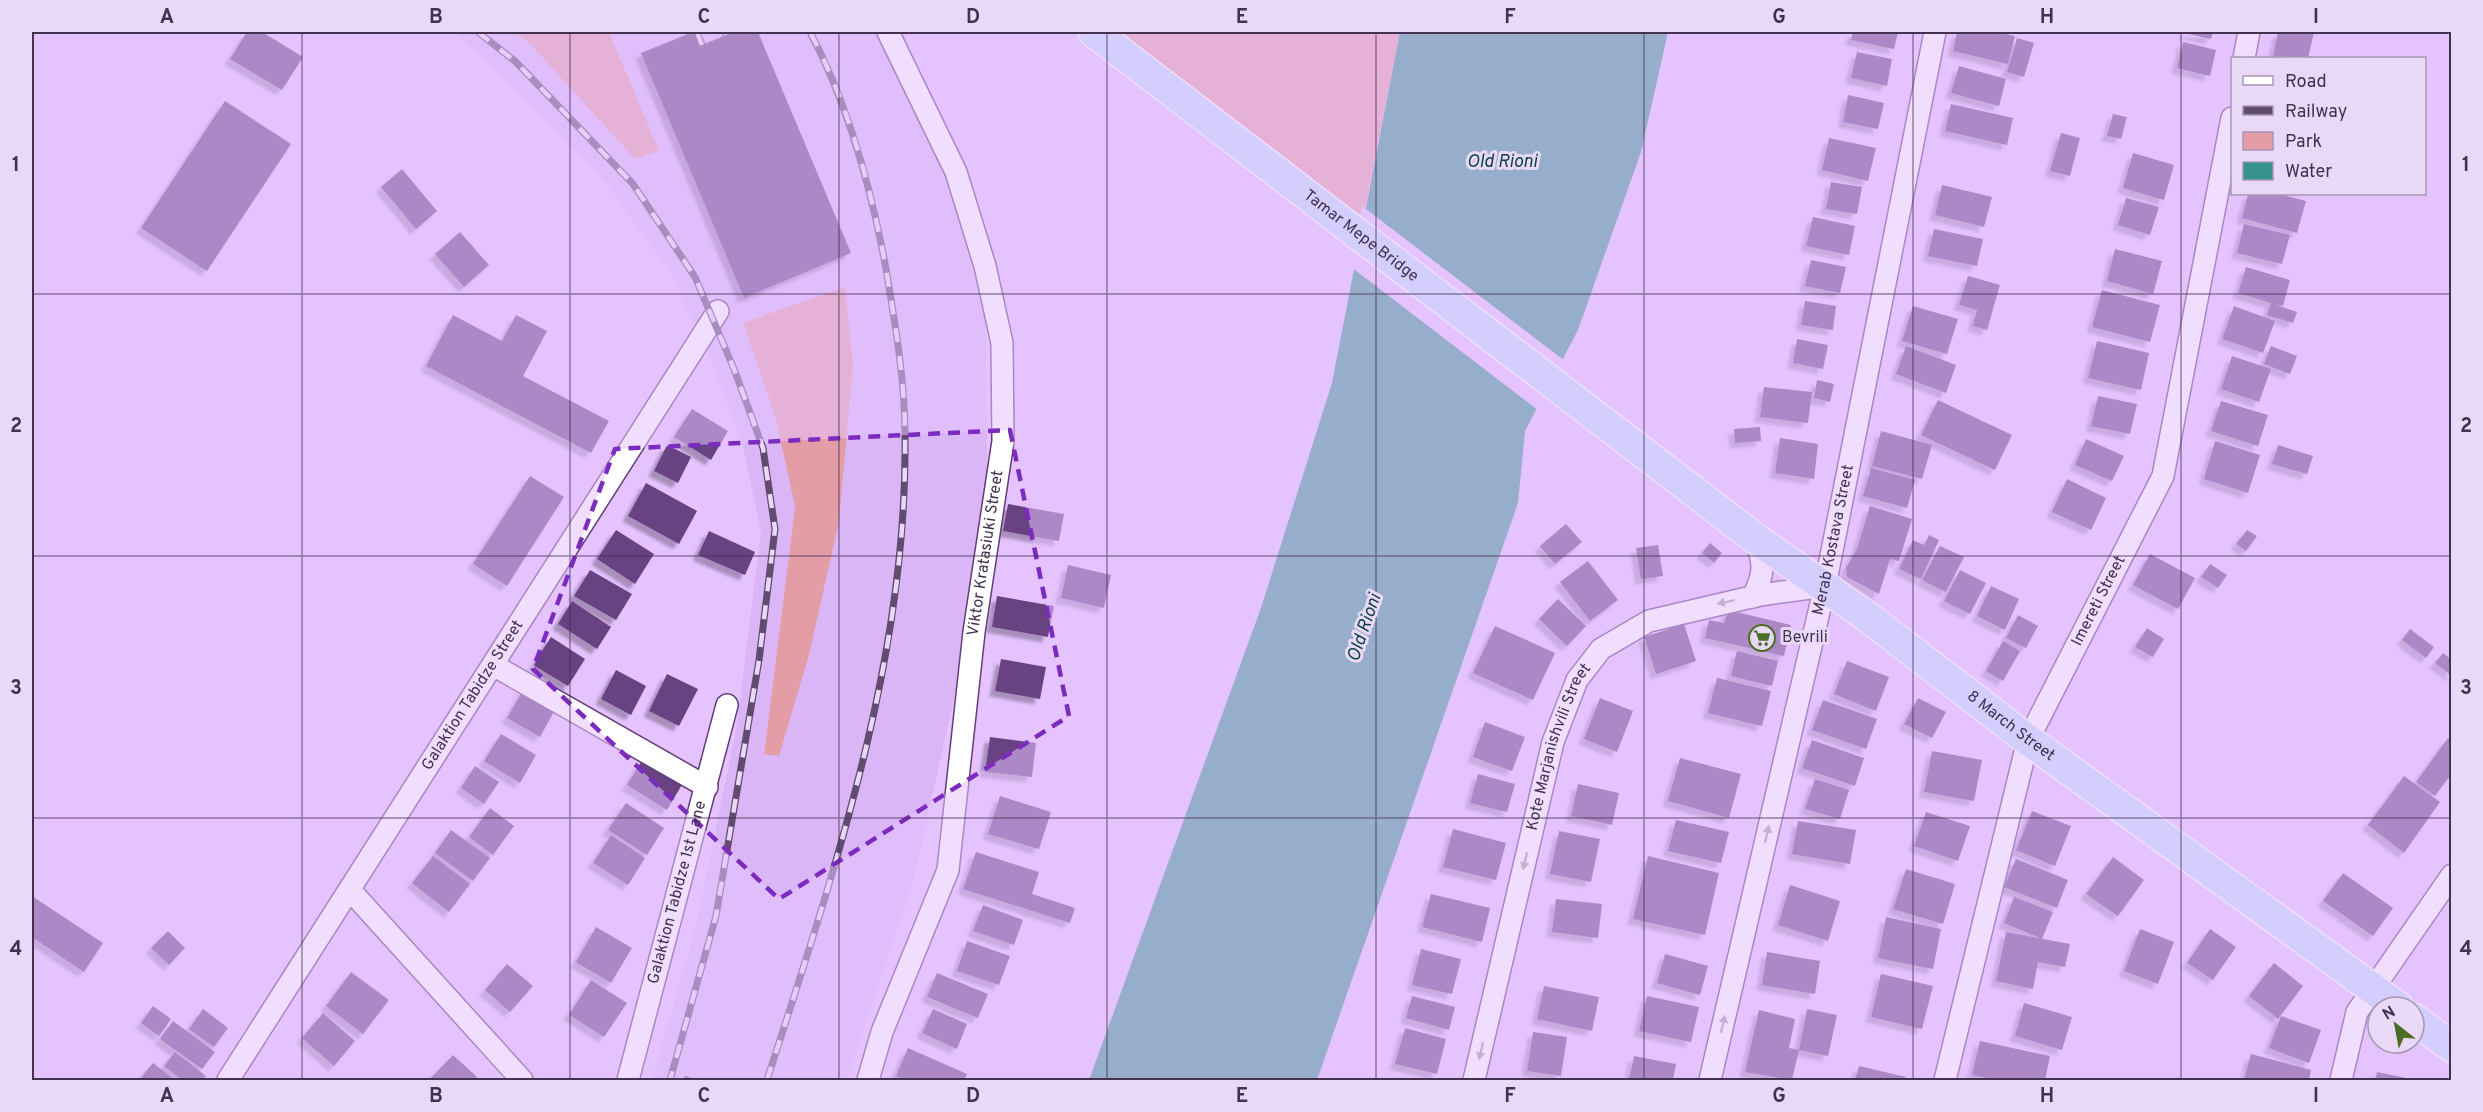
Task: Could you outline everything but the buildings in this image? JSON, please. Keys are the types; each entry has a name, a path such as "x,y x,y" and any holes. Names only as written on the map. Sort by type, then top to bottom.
{"highway":[{"name":"Tamar Mepe Bridge","path":"1094,32 1629,440"},
{"name":"8 March Street","path":"1629,440 1756,539 1825,586 2028,740 2382,995"},
{"path":"2426,1028 2451,1047"}],"street":[{"name":"Viktor Kratasiuki Street","path":"868,1080 882,1032 948,870 974,632 1003,441 1002,343 985,266 956,172 888,32"},
{"name":"Merab Kostava Street","path":"1710,1080 1825,586 1935,32"},
{"path":"2244,57 2249,32"},
{"name":"Imereti Street","path":"1945,1080 2028,740 2163,476 2231,123"},
{"name":"Galaktion Tabidze Street","path":"228,1080 718,311"},
{"path":"1752,597 1762,579 1764,565 1756,539"},
{"name":"Kote Marjanishvili Street","path":"1474,1080 1553,742 1578,680 1601,649 1649,621 1752,597 1825,586"},
{"path":"493,665 707,787"},
{"name":"Galaktion Tabidze 1st Lane","path":"628,1080 727,705"},
{"path":"2341,1080 2357,1012 2451,875"},
{"path":"350,890 522,1080"}],"highlighted area":[{"path":"1010,430 1069,716 779,899 533,669 615,449"}],"shaded area":[{"path":"454,32 515,32 659,151 609,32 907,32 908,69 942,161 986,320 987,470 956,689 912,886 846,1080 652,1080 695,931 736,730 761,531 743,447 713,364 669,270 606,183 501,75","holes":["853,365 839,522 809,655 779,755 764,754 795,507 775,415"]}],"green space":[{"path":"515,32 609,32 659,151 635,159 532,46"},
{"path":"1109,32 1400,32 1361,229"},
{"path":"845,287 853,365 839,522 809,655 779,756 764,754 795,507 775,415 743,323"}],"water":[{"name":"Old Rioni","path":"1400,32 1668,32 1641,152 1578,330 1525,431 1518,503 1317,1080 1089,1080 1261,608 1332,383"}],"pier":[{"path":"1362,206 1565,361 1539,411 1351,267"}],"railway":[{"path":"478,32 516,62 633,184 695,277 734,369 763,448 775,529 759,660 716,916 670,1080"},
{"path":"697,32 702,45"},
{"path":"767,1080 841,843 862,763 880,682 894,601 903,519 905,436 903,394 886,269 866,177 857,148 836,89 810,32"}],"place":[{"name":"Bevrili","path":"1762,638"}]}
